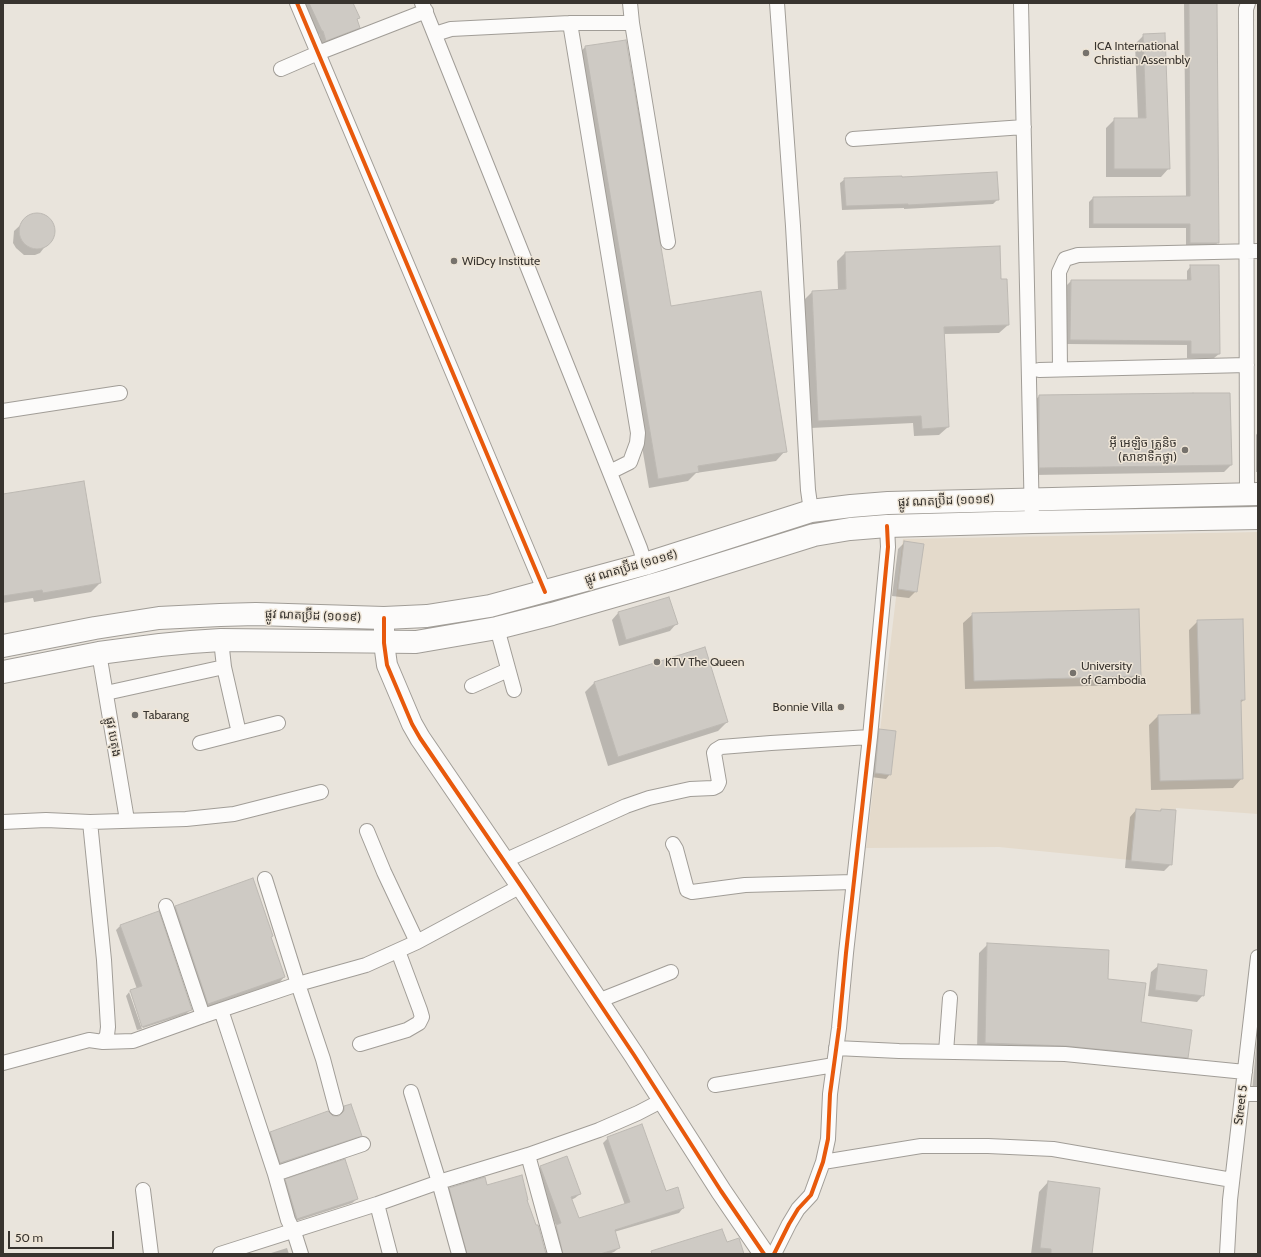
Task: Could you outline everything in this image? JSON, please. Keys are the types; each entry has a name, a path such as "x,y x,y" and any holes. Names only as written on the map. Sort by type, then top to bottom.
{"main road":[{"name":"ផ្លូវ ណតប្រ៊ីដ (១០១៩)","path":"3,646 95,628 159,618 256,614 384,618 427,616 490,606 645,564 811,512 851,506 888,503 1032,498 1252,494"},
{"name":"ផ្លូវ ណតប្រ៊ីដ (១០១៩)","path":"3,672 99,653 160,645 221,640 384,643 416,642 497,628 663,582 814,535 850,529 887,526 1032,522 1258,518"}],"street":[{"path":"297,3 545,592"},
{"path":"630,3 668,242"},
{"path":"777,3 808,490 811,512"},
{"path":"1021,3 1024,127 1034,370 1032,522"},
{"path":"1248,3 1246,9 1252,251 1247,366 1252,494"},
{"path":"281,69 424,7 610,472 645,564"},
{"path":"435,34 451,29 570,23 632,22"},
{"path":"570,23 638,433 637,444 630,462 610,472"},
{"path":"853,139 1024,127"},
{"path":"1060,370 1060,272 1065,259 1078,255 1252,251"},
{"path":"1034,370 1247,366"},
{"path":"3,411 120,393"},
{"path":"774,1254 796,1213 811,1195 823,1162 828,1139 853,882 870,737 888,547 887,526"},
{"path":"384,618 384,643 387,665 417,733 634,1055 721,1191 764,1254"},
{"path":"497,628 514,690"},
{"path":"221,640 224,667 239,733"},
{"name":"ផ្លូវ បេតុង","path":"99,653 127,820"},
{"path":"106,693 224,667"},
{"path":"472,686 508,670"},
{"path":"200,743 278,723"},
{"path":"504,860 626,806 649,798 717,786 719,782 714,753 721,747 771,742 870,737"},
{"path":"3,822 46,820 90,822 186,819 234,814 321,792"},
{"path":"90,822 108,1027 107,1035 103,1042"},
{"path":"367,831 384,872 417,942"},
{"path":"673,844 676,849 687,890 692,892 745,885 853,882"},
{"path":"265,879 323,1059 336,1108"},
{"path":"3,1062 89,1040 103,1042 133,1041 298,984 366,965 417,942 521,886"},
{"path":"166,906 203,1016"},
{"path":"360,1044 407,1030 419,1023 422,1017 398,951"},
{"name":"Street 5","path":"1227,1254 1232,1180 1258,957"},
{"path":"598,1001 671,972"},
{"path":"946,1052 950,998"},
{"path":"221,1010 275,1174 288,1220 294,1232 301,1254"},
{"path":"836,1048 1065,1054 1245,1072"},
{"path":"715,1085 834,1065"},
{"path":"411,1092 439,1182 458,1254"},
{"path":"1243,1094 1258,1094"},
{"path":"220,1254 294,1232 439,1182 528,1155 598,1130 638,1113 663,1100"},
{"path":"275,1174 363,1144"},
{"path":"823,1162 921,1146 988,1146 1053,1149 1232,1180"},
{"path":"528,1155 555,1254"},
{"path":"143,1190 151,1254"},
{"path":"377,1204 390,1254"}],"shaded area":[{"name":"University of Cambodia","path":"1258,532 1258,814 1176,808 1171,864 999,847 866,848 903,539"}],"building":[{"path":"309,3 353,3 360,18 357,19 360,28 326,41 323,31"},
{"path":"1189,3 1217,3 1219,243 1190,243 1190,224 1093,224 1093,197 1190,196"},
{"path":"1165,33 1170,169 1114,169 1114,118 1146,118 1143,34"},
{"path":"626,40 671,306 761,291 787,452 698,466 699,472 658,479 585,46"},
{"path":"997,172 999,200 908,205 846,206 844,178 902,177"},
{"path":"41,213 50,218 54,224 54,238 50,244 41,249 33,249 24,244 20,238 19,227 24,218 30,214"},
{"path":"1000,246 1001,279 1007,279 1009,325 944,327 949,427 922,429 921,416 818,421 812,291 846,289 845,252"},
{"path":"1190,265 1219,265 1220,354 1191,354 1191,341 1070,340 1071,280 1191,280"},
{"path":"1230,393 1232,465 1039,468 1039,395"},
{"path":"84,481 101,583 43,593 42,590 3,596 3,494"},
{"path":"904,541 924,544 917,592 898,589"},
{"path":"669,597 678,624 626,640 618,612"},
{"path":"1139,609 1141,676 974,681 972,613"},
{"path":"1243,619 1245,700 1241,700 1243,779 1160,781 1158,715 1200,714 1197,620"},
{"path":"705,647 728,722 618,757 594,682"},
{"path":"879,729 896,731 891,775 875,773"},
{"path":"1136,809 1161,811 1161,809 1176,810 1172,865 1131,861"},
{"path":"253,878 285,977 208,1004 175,906"},
{"path":"159,911 192,1010 142,1027 130,990 142,986 120,925"},
{"path":"987,943 1109,950 1108,979 1146,983 1141,1022 1192,1030 1188,1058 1066,1046 985,1043"},
{"path":"1158,964 1207,970 1204,996 1155,990"},
{"path":"351,1104 362,1136 280,1163 270,1132 328,1111 333,1116 339,1116 344,1111 344,1106"},
{"path":"642,1124 666,1191 678,1187 684,1208 615,1230 620,1248 600,1254 563,1254 556,1225 561,1223 540,1166 567,1156 581,1194 571,1197 579,1218 630,1202 607,1137"},
{"path":"345,1159 358,1199 297,1219 285,1179"},
{"path":"522,1175 527,1200 536,1225 538,1225 546,1254 467,1254 449,1188 485,1177 487,1185"},
{"path":"1048,1181 1100,1188 1092,1254 1051,1254 1051,1249 1040,1248"},
{"path":"722,1229 727,1242 739,1238 744,1254 652,1254 651,1251"}],"cycle path":[{"path":"297,3 545,592"},
{"path":"774,1254 798,1209 811,1195 823,1162 828,1139 830,1094 839,1028 870,737 888,547 887,526"},
{"path":"384,618 384,643 387,665 412,724 420,738 634,1055 721,1191 764,1254"}],"place":[{"name":"ICA International Christian Assembly","path":"1086,53"},
{"name":"WiDcy Institute","path":"454,261"},
{"name":"អ៊ី អេឡិច ត្រូនិច (សាខាទឹកថ្លា)","path":"1185,450"},
{"name":"KTV The Queen","path":"657,662"},
{"name":"University of Cambodia","path":"1073,673"},
{"name":"Bonnie Villa","path":"841,707"},
{"name":"Tabarang","path":"135,715"}]}
